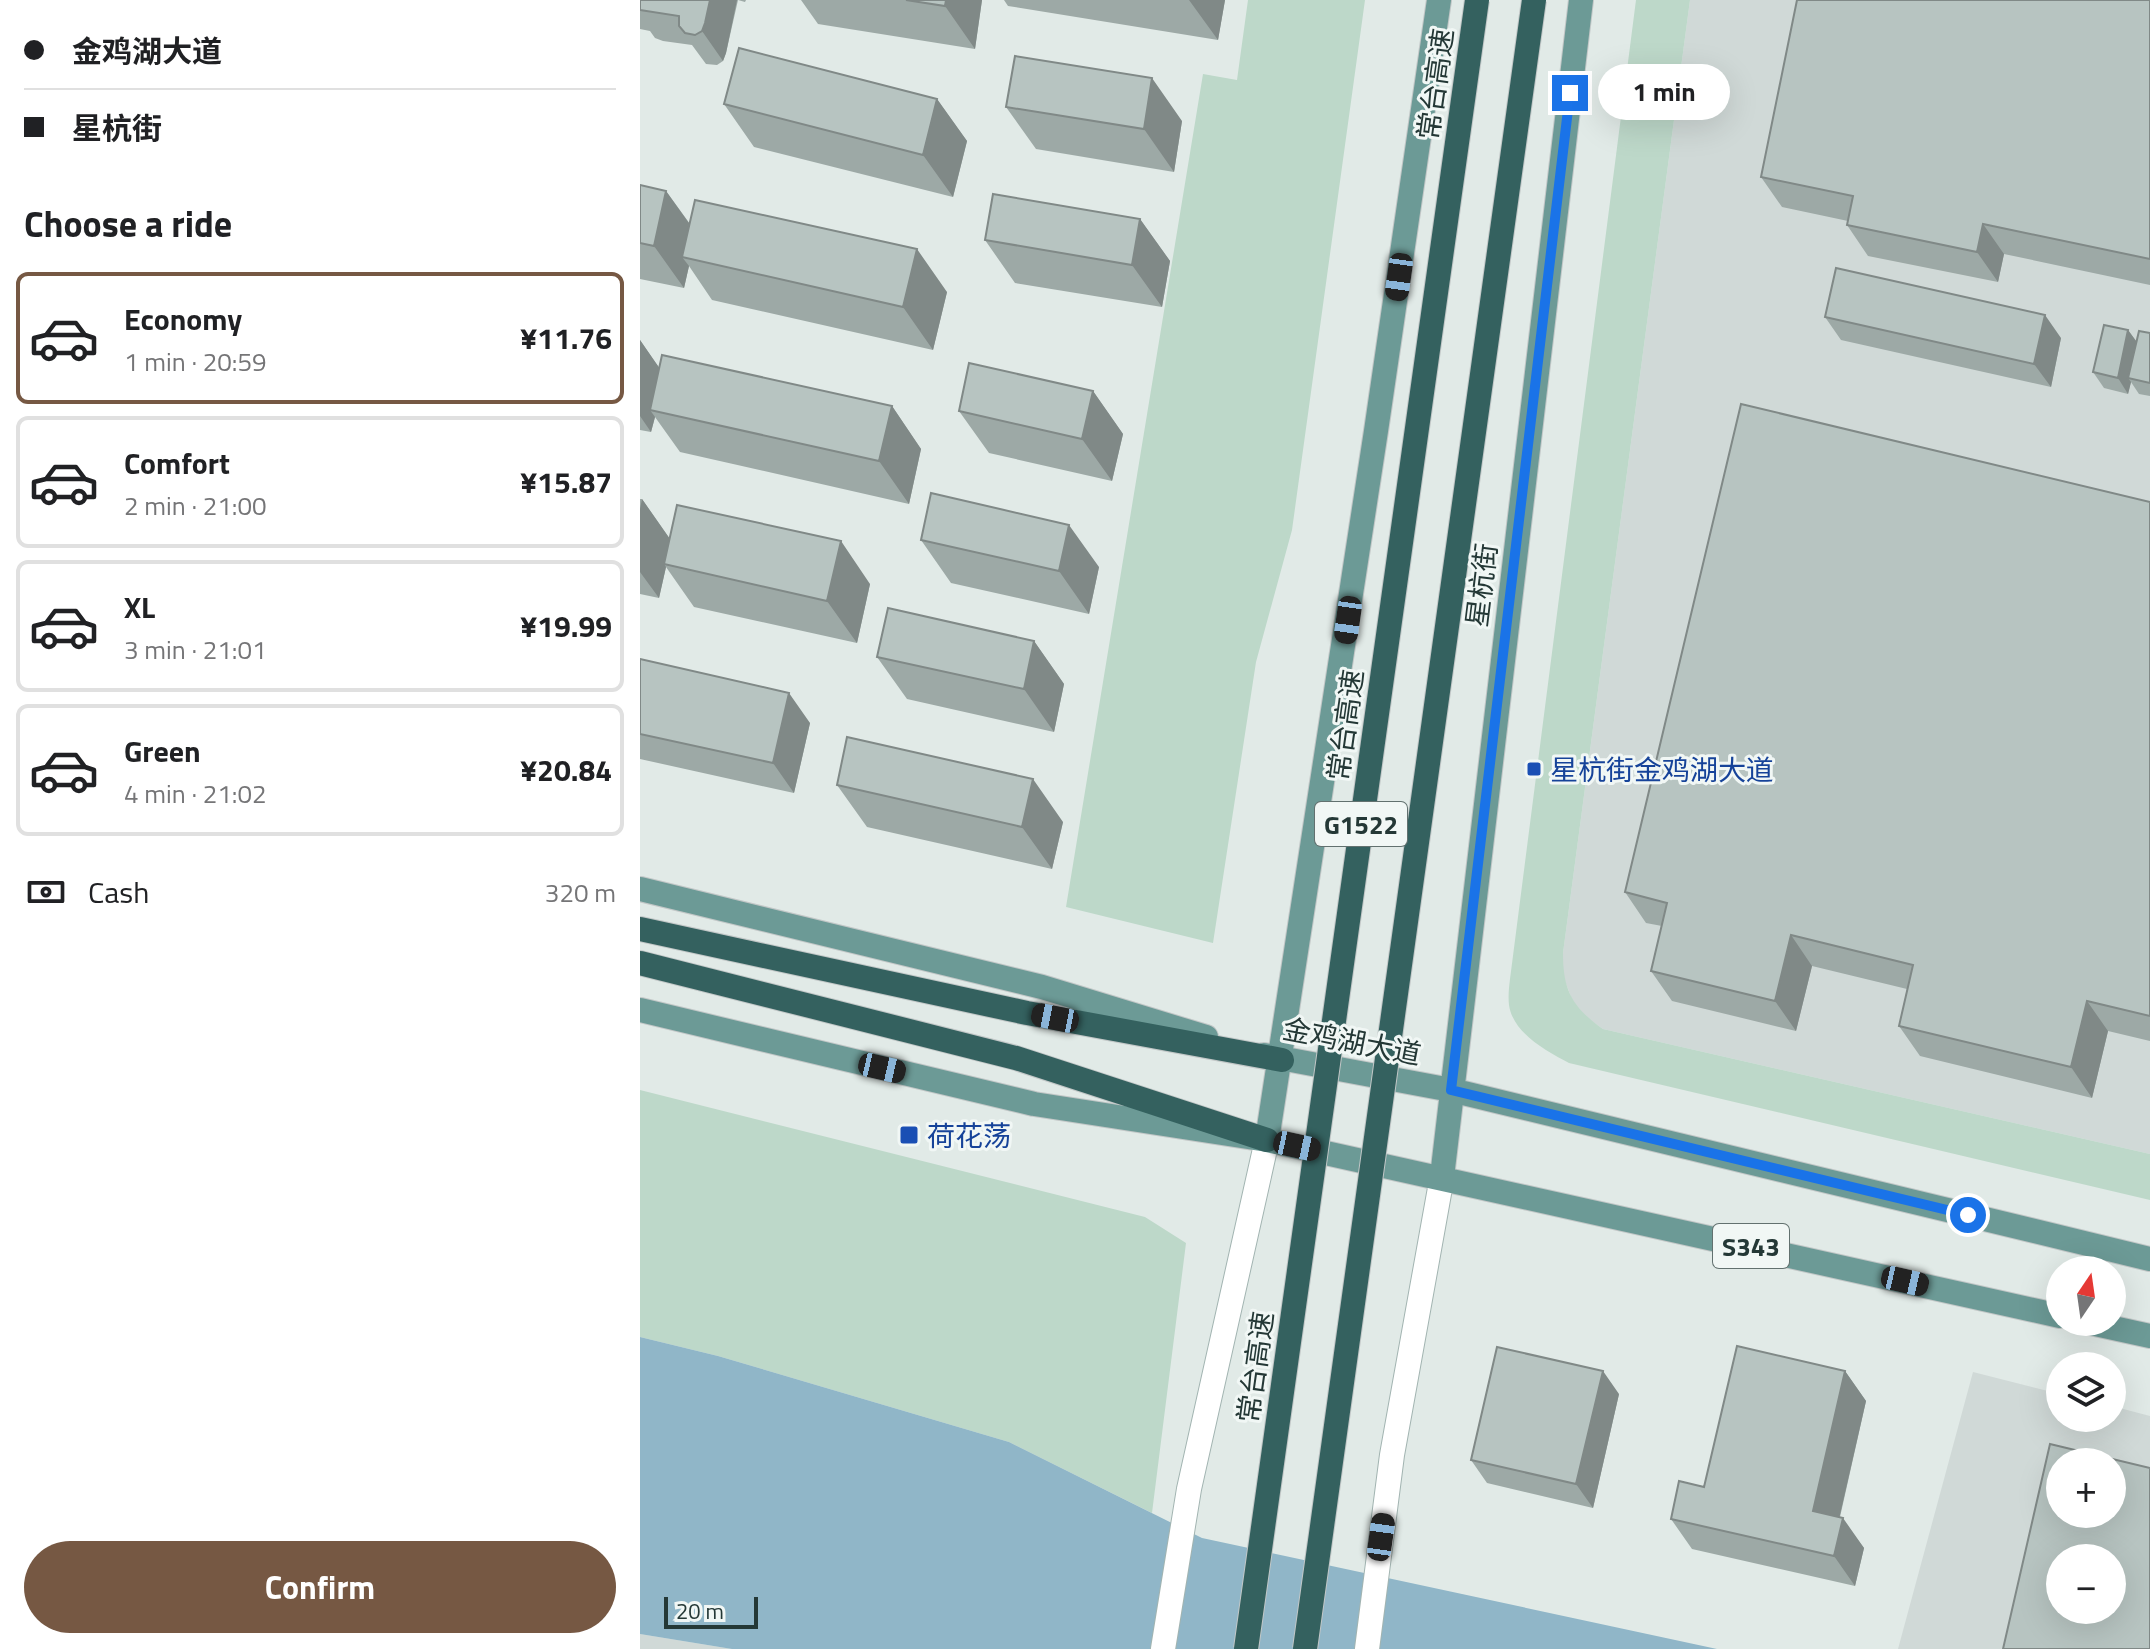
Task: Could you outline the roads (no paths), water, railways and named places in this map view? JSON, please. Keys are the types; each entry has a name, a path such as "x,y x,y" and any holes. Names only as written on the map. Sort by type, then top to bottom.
{"highway":[{"name":"常台高速","path":"1246,1649 1477,0"},
{"name":"G1522","path":"1305,1649 1534,0"},
{"path":"640,929 1027,1013 1282,1060"},
{"path":"640,963 1016,1058 1267,1140"}],"main road":[{"path":"1163,1649 1189,1489 1282,1060 1439,0"},
{"name":"星杭街","path":"1442,1177 1581,0"},
{"name":"金鸡湖大道","path":"640,889 1042,987 1282,1060 1451,1090 2150,1259"},
{"path":"640,1010 1034,1104 1267,1140 1442,1177 1392,1455 1367,1649"},
{"name":"S343","path":"1442,1177 2046,1313"},
{"path":"2126,1331 2150,1336"}],"water":[{"path":"640,1337 718,1356 1009,1442 1202,1538 1717,1649 732,1649 640,1634"}],"place":[{"name":"星杭街金鸡湖大道","path":"1534,769"},
{"name":"荷花荡","path":"909,1135"}]}
